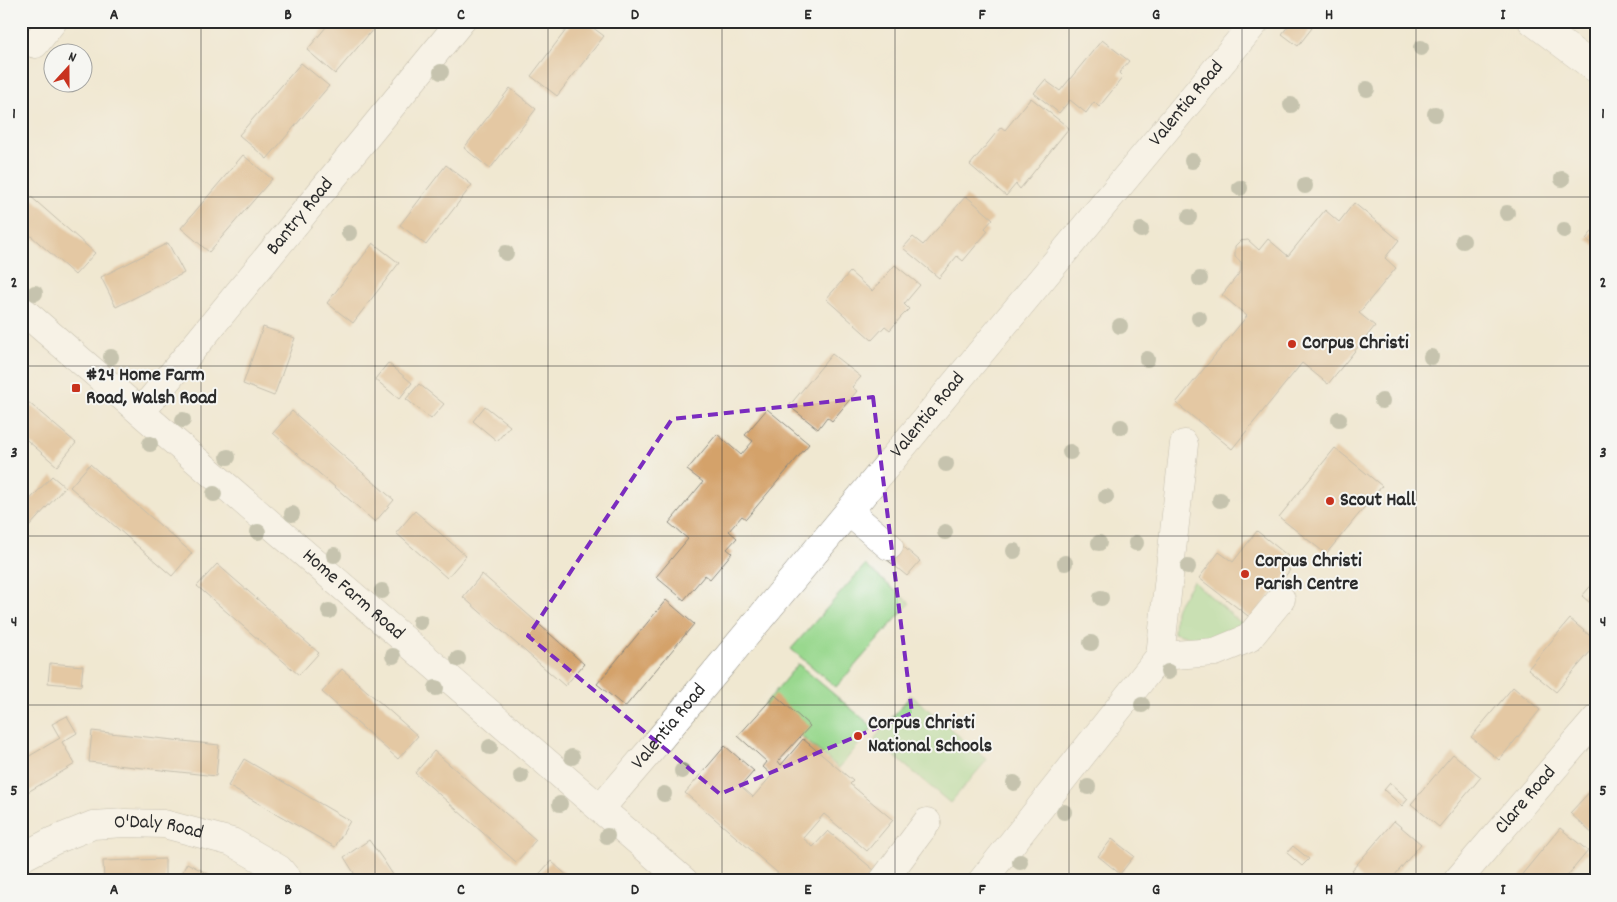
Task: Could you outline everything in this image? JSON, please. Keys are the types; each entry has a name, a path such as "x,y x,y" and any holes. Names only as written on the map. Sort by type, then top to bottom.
{"street":[{"path":"35,44 53,21"},
{"name":"Bantry Road","path":"140,412 460,21"},
{"name":"Valentia Road","path":"601,808 1256,21"},
{"path":"1532,21 1596,70"},
{"name":"Home Farm Road","path":"21,309 684,881"},
{"path":"982,881 1160,656 1184,444"},
{"path":"849,512 889,546"},
{"path":"1160,656 1215,652 1249,638 1280,599"},
{"name":"Clare Road","path":"1457,881 1596,719"},
{"path":"883,881 927,822"},
{"name":"O'Daly Road","path":"21,859 54,841 93,825 125,823 164,824 232,842 279,870 289,881"}],"highlighted area":[{"path":"873,397 912,713 720,794 528,636 672,419"}],"green space":[{"path":"865,565 910,603 836,687 791,649"},
{"path":"1193,581 1241,623 1235,640 1216,644 1174,633 1175,610"},
{"path":"798,664 873,727 839,768 764,705"},
{"path":"911,695 987,760 950,803 874,739"}],"building":[{"path":"331,21 380,21 335,74 307,50"},
{"path":"573,21 584,21 604,36 557,96 531,76"},
{"path":"1292,21 1303,21 1312,28 1298,46 1282,34"},
{"path":"1102,40 1129,61 1119,73 1123,77 1099,107 1094,102 1086,113 1070,100 1059,113 1034,93 1045,80 1060,91"},
{"path":"301,63 329,86 267,159 239,135"},
{"path":"510,88 536,109 490,169 464,148"},
{"path":"1031,98 1069,128 1020,189 1016,184 1006,196 970,165 1001,127 1005,130"},
{"path":"243,155 272,179 209,252 181,228"},
{"path":"446,165 472,185 426,245 400,225"},
{"path":"21,188 95,253 75,275 21,227"},
{"path":"966,196 993,219 985,228 988,231 963,261 957,256 939,278 903,248 913,237 923,245"},
{"name":"Corpus Christi","path":"1354,203 1399,240 1385,258 1396,268 1359,313 1375,326 1328,384 1302,363 1232,449 1176,403 1247,316 1222,295 1241,271 1241,262 1235,257 1235,246 1240,241 1248,240 1259,250 1268,239 1288,256 1325,210 1339,222"},
{"path":"1596,227 1596,246 1586,239"},
{"path":"168,243 184,273 116,307 101,277"},
{"path":"373,243 399,263 353,323 327,303"},
{"path":"895,265 920,285 904,304 909,309 890,330 885,326 872,340 826,299 850,272 872,291"},
{"path":"263,327 295,338 274,396 243,384"},
{"path":"832,354 861,377 852,387 857,391 832,421 827,417 818,429 789,406"},
{"path":"388,363 412,383 399,399 375,379"},
{"path":"419,384 444,404 431,419 406,399"},
{"path":"21,396 76,443 57,466 21,435"},
{"path":"485,406 510,426 497,441 473,421"},
{"path":"767,409 809,444 746,519 742,516 729,531 737,538 727,549 732,553 710,579 705,575 684,600 656,577 688,539 669,523 703,482 687,470 717,434 741,455 753,441 745,435"},
{"path":"292,411 394,500 375,522 273,433"},
{"name":"Scout Hall","path":"1335,448 1382,486 1326,554 1279,517"},
{"path":"90,464 192,553 172,576 70,487"},
{"path":"52,476 65,487 28,528 21,521 21,509"},
{"path":"415,511 466,556 447,578 396,533"},
{"name":"Corpus Christi Parish Centre","path":"1257,531 1288,556 1282,564 1290,570 1252,619 1199,578 1219,552 1233,562"},
{"path":"898,542 920,561 907,576 885,558"},
{"path":"217,564 319,653 299,675 197,586"},
{"path":"482,574 584,664 565,686 463,597"},
{"path":"1596,580 1596,608 1582,596"},
{"path":"666,600 694,624 625,707 597,684"},
{"path":"1570,619 1596,641 1596,645 1556,692 1528,669"},
{"path":"50,663 83,666 81,686 48,683"},
{"path":"342,669 418,736 398,759 322,692"},
{"path":"1513,687 1540,710 1499,760 1471,737"},
{"path":"775,695 810,726 778,761 781,765 803,739 853,781 850,784 893,820 867,851 824,814 803,838 813,847 828,831 875,871 867,881 787,881 685,793 725,746 754,771 741,786 753,797 772,775 763,767 767,762 738,736"},
{"path":"67,716 77,733 62,742 75,764 21,796 21,761 60,738 52,724"},
{"path":"92,731 219,745 216,776 89,762"},
{"path":"434,751 536,840 516,862 415,773"},
{"path":"1453,754 1481,777 1439,827 1411,804"},
{"path":"244,759 350,821 335,847 228,786"},
{"path":"1390,783 1408,799 1402,806 1384,790"},
{"path":"1596,785 1596,837 1570,813"},
{"path":"1394,821 1421,844 1390,881 1365,881 1352,870"},
{"path":"1560,828 1588,851 1563,881 1522,881 1519,878"},
{"path":"1112,839 1134,856 1120,874 1098,856"},
{"path":"369,840 397,881 359,881 344,857"},
{"path":"1293,846 1309,859 1302,866 1287,853"},
{"path":"165,859 165,881 104,881 103,861"},
{"path":"551,861 573,881 533,881"},
{"path":"187,863 210,875 221,881 178,881"}],"place":[{"name":"Corpus Christi","path":"1292,344"},
{"name":"#24 Home Farm Road, Walsh Road","path":"76,388"},
{"name":"Scout Hall","path":"1330,501"},
{"name":"Corpus Christi Parish Centre","path":"1245,574"},
{"name":"Corpus Christi National Schools","path":"858,736"}]}
